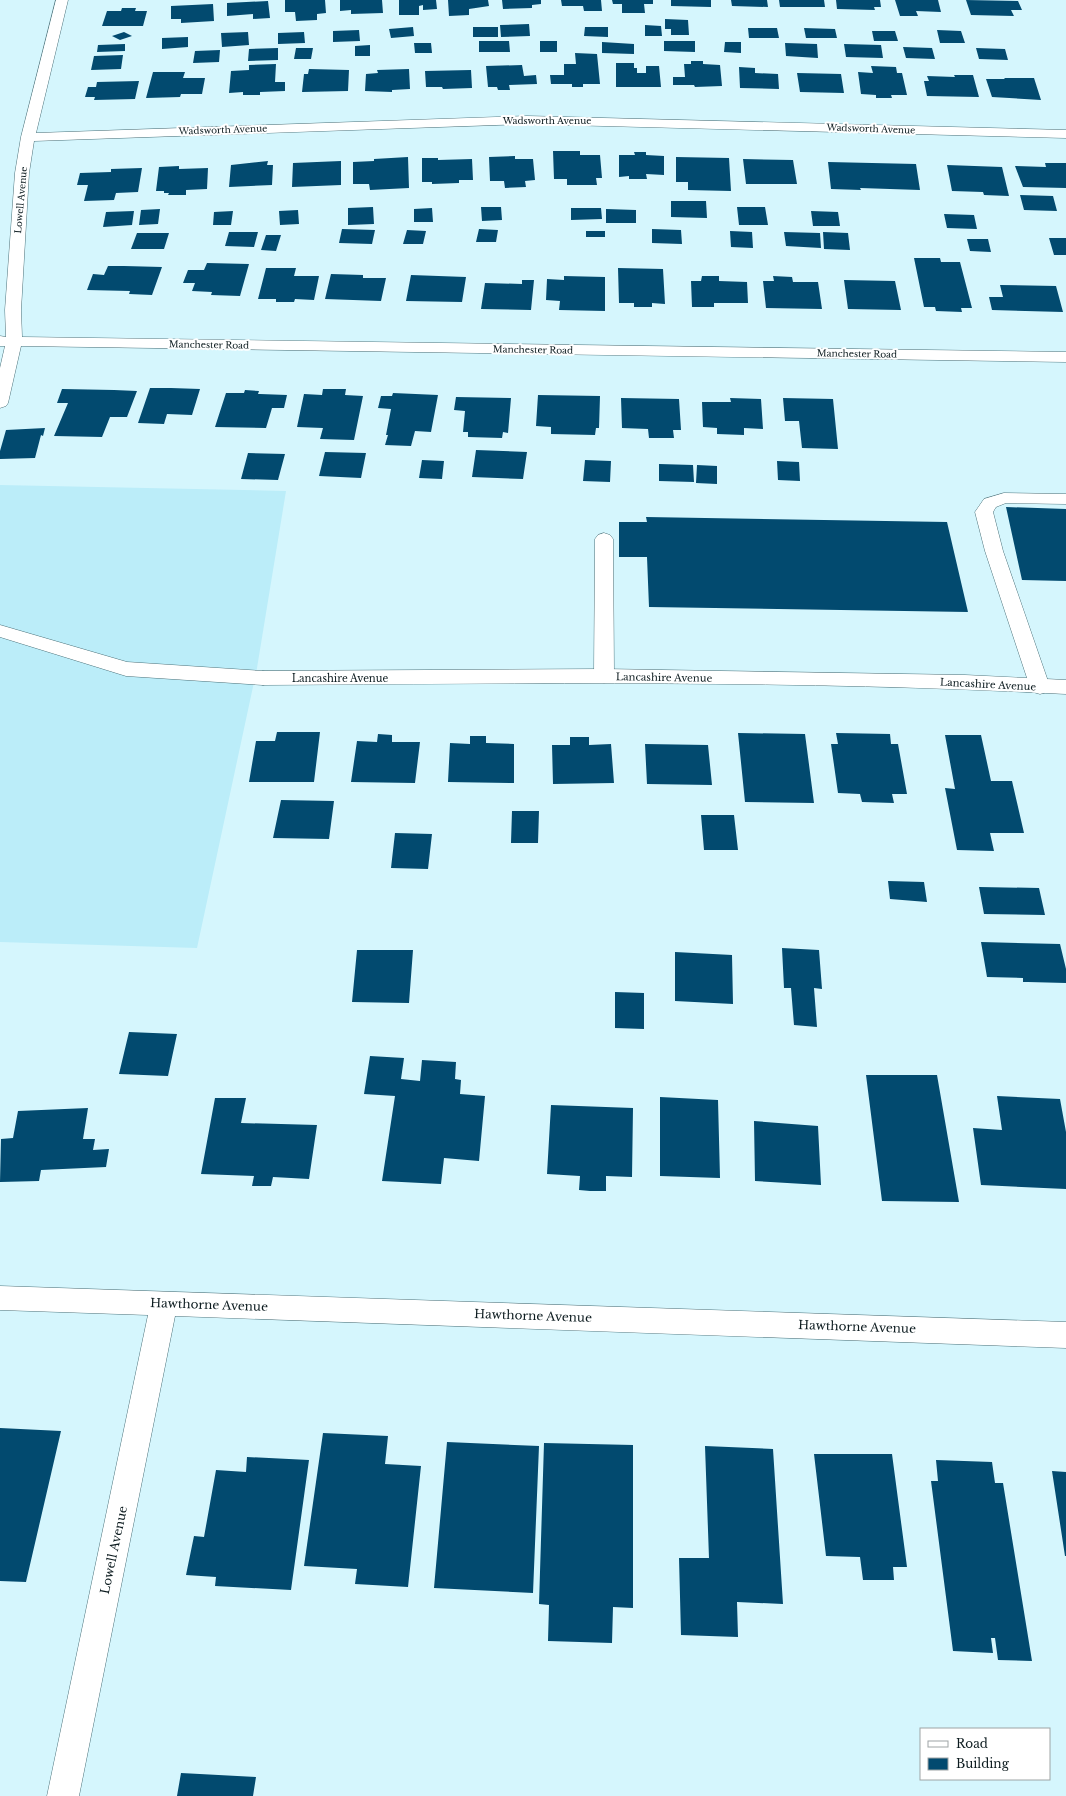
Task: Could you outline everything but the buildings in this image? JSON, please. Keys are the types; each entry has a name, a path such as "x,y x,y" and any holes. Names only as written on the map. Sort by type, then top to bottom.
{"street":[{"name":"Lowell Avenue","path":"0,403 7,341 13,310 22,173 28,137 62,0"},
{"name":"Wadsworth Avenue","path":"28,137 527,120 1066,134"},
{"name":"Manchester Road","path":"7,341 1066,358"},
{"path":"1040,687 994,551 984,512 990,503 1004,498 1066,499"},
{"path":"604,539 604,676"},
{"name":"Lancashire Avenue","path":"0,631 126,669 262,678 604,676 965,682 1040,687 1066,687"},
{"name":"Hawthorne Avenue","path":"0,1298 1066,1335"},
{"name":"Lowell Avenue","path":"64,1796 164,1304"}],"shaded area":[{"path":"0,485 286,491 257,668 197,948 0,942"}]}
